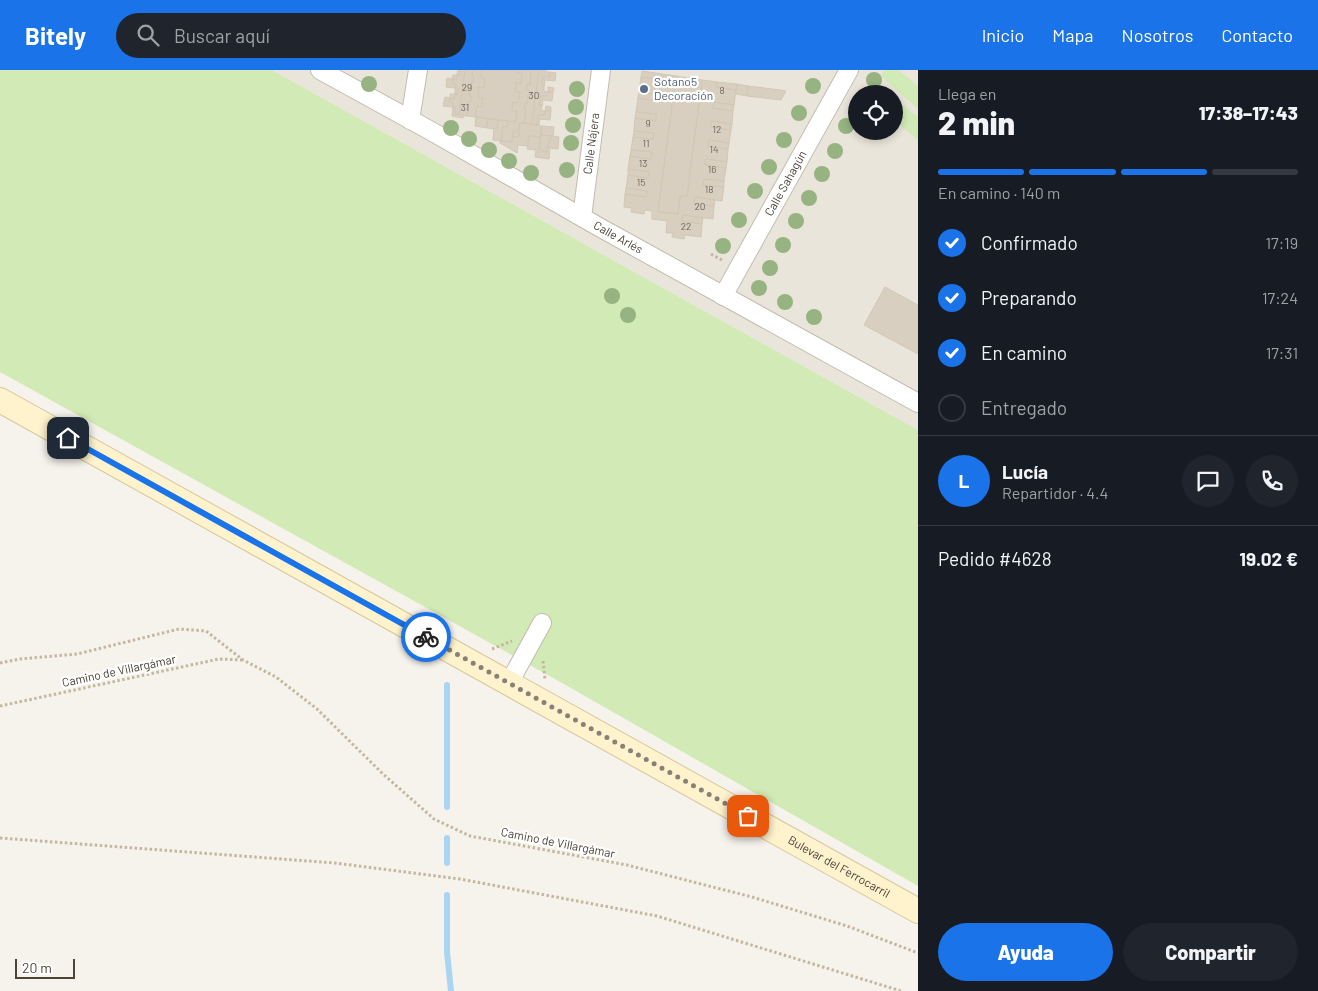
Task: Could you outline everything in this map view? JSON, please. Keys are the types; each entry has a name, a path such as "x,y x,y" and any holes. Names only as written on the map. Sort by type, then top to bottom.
{"main road":[{"name":"Bulevar del Ferrocarril","path":"0,400 918,910"}],"street":[{"name":"Calle Arlés","path":"320,70 598,227 918,404"},
{"path":"410,120 418,70"},
{"name":"Calle Nájera","path":"582,217 601,70"},
{"name":"Calle Sahagún","path":"723,296 848,70"},
{"path":"509,683 542,623"}],"path":[{"name":"Camino de Villargámar","path":"0,663 77,654 179,629 206,631 243,660 276,677 318,709 383,774 434,818 470,836 627,865 752,897 847,926 918,953"},
{"name":"Camino de Villargámar","path":"0,706 219,659 243,660"},
{"path":"0,838 335,863 460,879 658,916 901,991"}],"shaded area":[{"path":"272,70 918,70 918,430"}],"green space":[{"path":"0,70 272,70 918,430 918,886 555,679 0,372"},
{"path":"884,70 899,70 918,86 918,109 903,96 903,85 891,85 881,76"},
{"path":"903,105 918,117 918,140 903,128"}],"building":[{"path":"460,70 465,70 459,115 455,114 453,103 449,102 450,98 454,99 455,94 457,95 458,88 455,88 456,84 452,83 452,79 457,80"},
{"path":"465,70 473,70 472,77 474,77 473,83 471,83 469,96 472,96 471,102 468,102 467,116 459,115"},
{"path":"473,70 482,70 481,78 485,79 484,88 479,87 478,97 483,98 482,107 477,106 475,117 467,116 468,102 471,102 472,96 469,96 474,77 472,77"},
{"path":"482,70 518,70 517,73 522,73 521,84 516,83 515,92 520,92 518,103 513,102 512,111 517,111 516,122 475,117 477,106 482,107 483,98 478,97 479,87 484,88 485,79 481,78"},
{"path":"518,70 531,71 530,85 527,84 526,90 529,91 527,104 525,103 524,109 526,110 524,123 519,123 518,132 513,131 512,142 501,141 503,126 507,127 508,121 516,122 517,111 512,111 513,102 518,103 520,92 515,92 516,83 521,84 522,73 517,73"},
{"path":"529,70 539,70 532,124 524,123 526,110 524,109 525,103 527,104 529,91 526,90 527,84 530,85 531,71"},
{"path":"539,70 550,72 550,77 543,77 542,86 544,91 548,92 547,96 541,96 539,105 542,106 541,110 545,111 545,115 538,115 537,125 532,124"},
{"path":"642,71 662,74 661,80 641,77"},
{"path":"550,72 556,73 555,81 545,80 544,87 542,86 543,77 550,77"},
{"path":"662,74 676,76 658,212 678,214 680,196 687,196 702,80 717,82 716,87 736,90 734,105 714,102 713,108 733,111 732,124 711,121 711,127 731,130 729,143 709,140 708,146 728,149 727,162 706,159 705,165 726,168 724,181 704,179 703,185 724,187 722,201 695,197 694,204 714,206 713,219 683,215 682,221 702,224 701,237 685,235 684,239 672,237 673,233 666,233 667,221 652,219 652,211 645,210 644,214 631,212 632,208 624,207 625,194 646,197 647,191 626,188 628,175 648,178 649,172 628,169 630,156 651,159 652,152 631,150 633,137 653,139 654,133 634,131 635,118 656,121 656,114 636,112 638,98 658,101 659,95 639,92 641,77 661,80"},
{"path":"453,75 457,75 457,80 452,79"},
{"path":"676,76 702,80 687,196 680,196 678,214 658,212"},
{"path":"447,78 452,79 452,83 456,84 455,88 446,87"},
{"path":"717,82 737,84 736,90 716,87"},
{"path":"737,84 748,86 747,96 736,94"},
{"path":"748,86 786,91 781,100 747,96"},
{"path":"548,87 554,88 553,92 548,92"},
{"path":"455,88 458,88 457,95 455,94"},
{"path":"548,92 553,92 552,101 543,100 542,106 539,105 541,96 547,96"},
{"path":"639,92 659,95 658,101 638,98"},
{"path":"450,94 455,94 454,99 450,98"},
{"path":"445,97 450,98 449,102 453,103 453,107 443,106"},
{"path":"714,102 734,105 733,111 713,108"},
{"path":"546,106 551,107 551,111 545,111"},
{"path":"453,107 455,107 455,114 464,115 463,118 452,116"},
{"path":"545,111 551,111 550,120 540,119 539,125 537,125 538,115 545,115"},
{"path":"636,112 656,114 656,121 635,118"},
{"path":"476,117 488,119 487,128 475,126"},
{"path":"488,119 498,120 497,129 487,128"},
{"path":"498,120 508,121 507,127 503,126 501,141 493,140 494,129 497,129"},
{"path":"711,121 732,124 731,130 711,127"},
{"path":"519,123 542,126 540,137 529,136 528,146 518,145 517,153 500,143 500,141 512,142 513,137 519,135"},
{"path":"542,126 554,127 553,136 559,137 558,149 550,148 549,159 535,157 536,150 527,149 529,136 540,137 539,150 547,152 549,139 552,136 541,135"},
{"path":"513,131 518,132 519,135 517,137 513,137"},
{"path":"634,131 654,133 653,139 633,137"},
{"path":"541,135 552,136 549,139 547,152 539,150"},
{"path":"709,140 729,143 728,149 708,146"},
{"path":"631,150 652,152 651,159 630,156"},
{"path":"706,159 727,162 726,168 705,165"},
{"path":"628,169 649,172 648,178 628,175"},
{"path":"704,179 724,181 724,187 703,185"},
{"path":"626,188 647,191 646,197 625,194"},
{"path":"695,197 715,200 714,206 694,204"},
{"path":"683,215 703,218 702,224 682,221"},
{"path":"885,287 918,305 918,354 864,325"}],"waterway":[{"path":"447,685 447,807"},
{"path":"447,838 447,863"},
{"path":"447,895 447,952 451,991"}],"way so far":[{"path":"426,637 748,816"}],"place":[{"name":"Sotano5 Decoración","path":"644,89"}],"route":[{"path":"68,438 426,637"}]}
